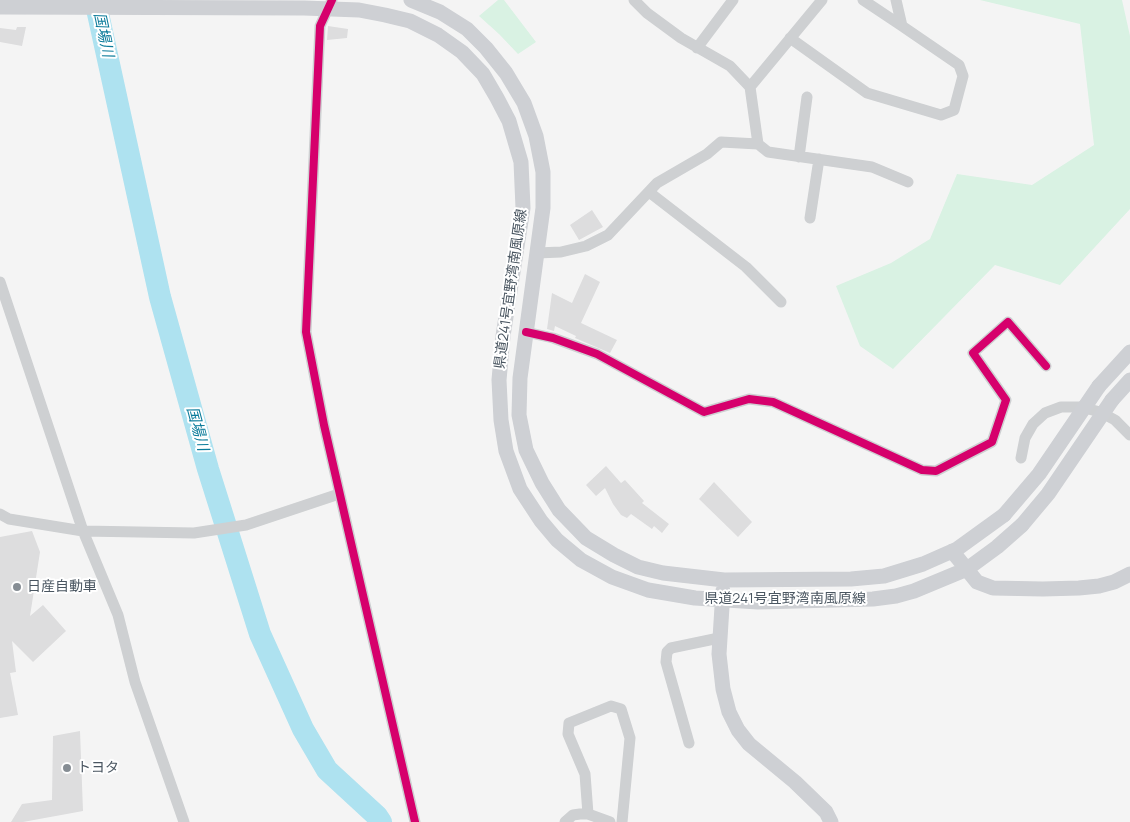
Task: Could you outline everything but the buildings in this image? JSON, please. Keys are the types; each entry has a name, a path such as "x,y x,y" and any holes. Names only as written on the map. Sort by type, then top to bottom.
{"main road":[{"name":"県道241号宜野湾南風原線","path":"411,0 440,12 467,29 486,48 506,73 524,103 536,136 543,172 543,208 520,378 520,415 526,450 559,510 586,538 638,567 681,576 724,580 850,579 884,576 924,564 952,551 1004,515 1039,474 1099,386 1130,352"},
{"name":"県道241号宜野湾南風原線","path":"0,7 331,4 410,22 438,34 462,52 483,74 509,122 521,162 523,208 503,336 499,380 501,420 506,451 520,489 558,540 581,560 612,577 648,590 688,598 758,602 873,599 914,590 967,569 1022,525 1048,494 1112,400 1130,380"},
{"path":"952,551 977,582 993,588 1043,589 1099,586 1114,582 1130,574"},
{"path":"724,580 719,654 722,689 729,712 738,730 749,744 795,782 826,812 831,822"}],"street":[{"path":"634,0 646,13 697,48 730,66 750,87 758,144"},
{"path":"697,48 733,0"},
{"path":"750,87 822,0"},
{"path":"790,38 867,93 941,115 954,110 964,76 959,65 863,0"},
{"path":"896,0 902,26"},
{"path":"331,4 320,26 306,332 339,494 416,822"},
{"path":"799,156 807,97"},
{"path":"537,253 562,252 586,246 608,235 658,183 708,154 721,142 758,144 768,152 872,167 908,182"},
{"path":"810,218 820,159"},
{"path":"649,192 746,267 781,302"},
{"path":"0,282 83,531 118,615 135,682 184,822"},
{"path":"526,332 553,338 597,354 704,412 749,399 773,402 922,470 929,471 936,471 992,442 1006,400 973,353 994,334 1008,322 1046,366"},
{"path":"1021,458 1025,438 1033,424 1045,413 1061,407 1081,407 1100,412 1115,420 1130,435"},
{"path":"0,514 9,519 83,531 194,533 246,525 339,494"},
{"path":"689,743 666,662 667,652 671,648 719,638"},
{"path":"588,814 585,774 568,734 569,722 611,706 621,709 630,738 622,822"},
{"path":"565,822 573,815 588,814 610,822"}],"green space":[{"path":"498,0 504,0 536,42 518,54 479,16"},
{"path":"980,0 1122,0 1130,36 1130,209 1060,285 995,265 893,369 860,346 836,286 891,263 930,239 957,174 1032,185 1094,145 1080,24"}],"waterway":[{"name":"国場川","path":"95,0 160,297 208,469 260,634 303,729 327,770 377,816 381,822"}],"cycle path":[{"path":"332,0 320,26 306,332 324,425 415,822"},
{"path":"526,332 553,338 597,354 704,412 749,399 773,402 922,470 936,471 992,442 1006,400 973,353 1008,322 1046,366"}],"place":[{"name":"日産自動車","path":"17,587"},
{"name":"トヨタ","path":"67,768"}]}
